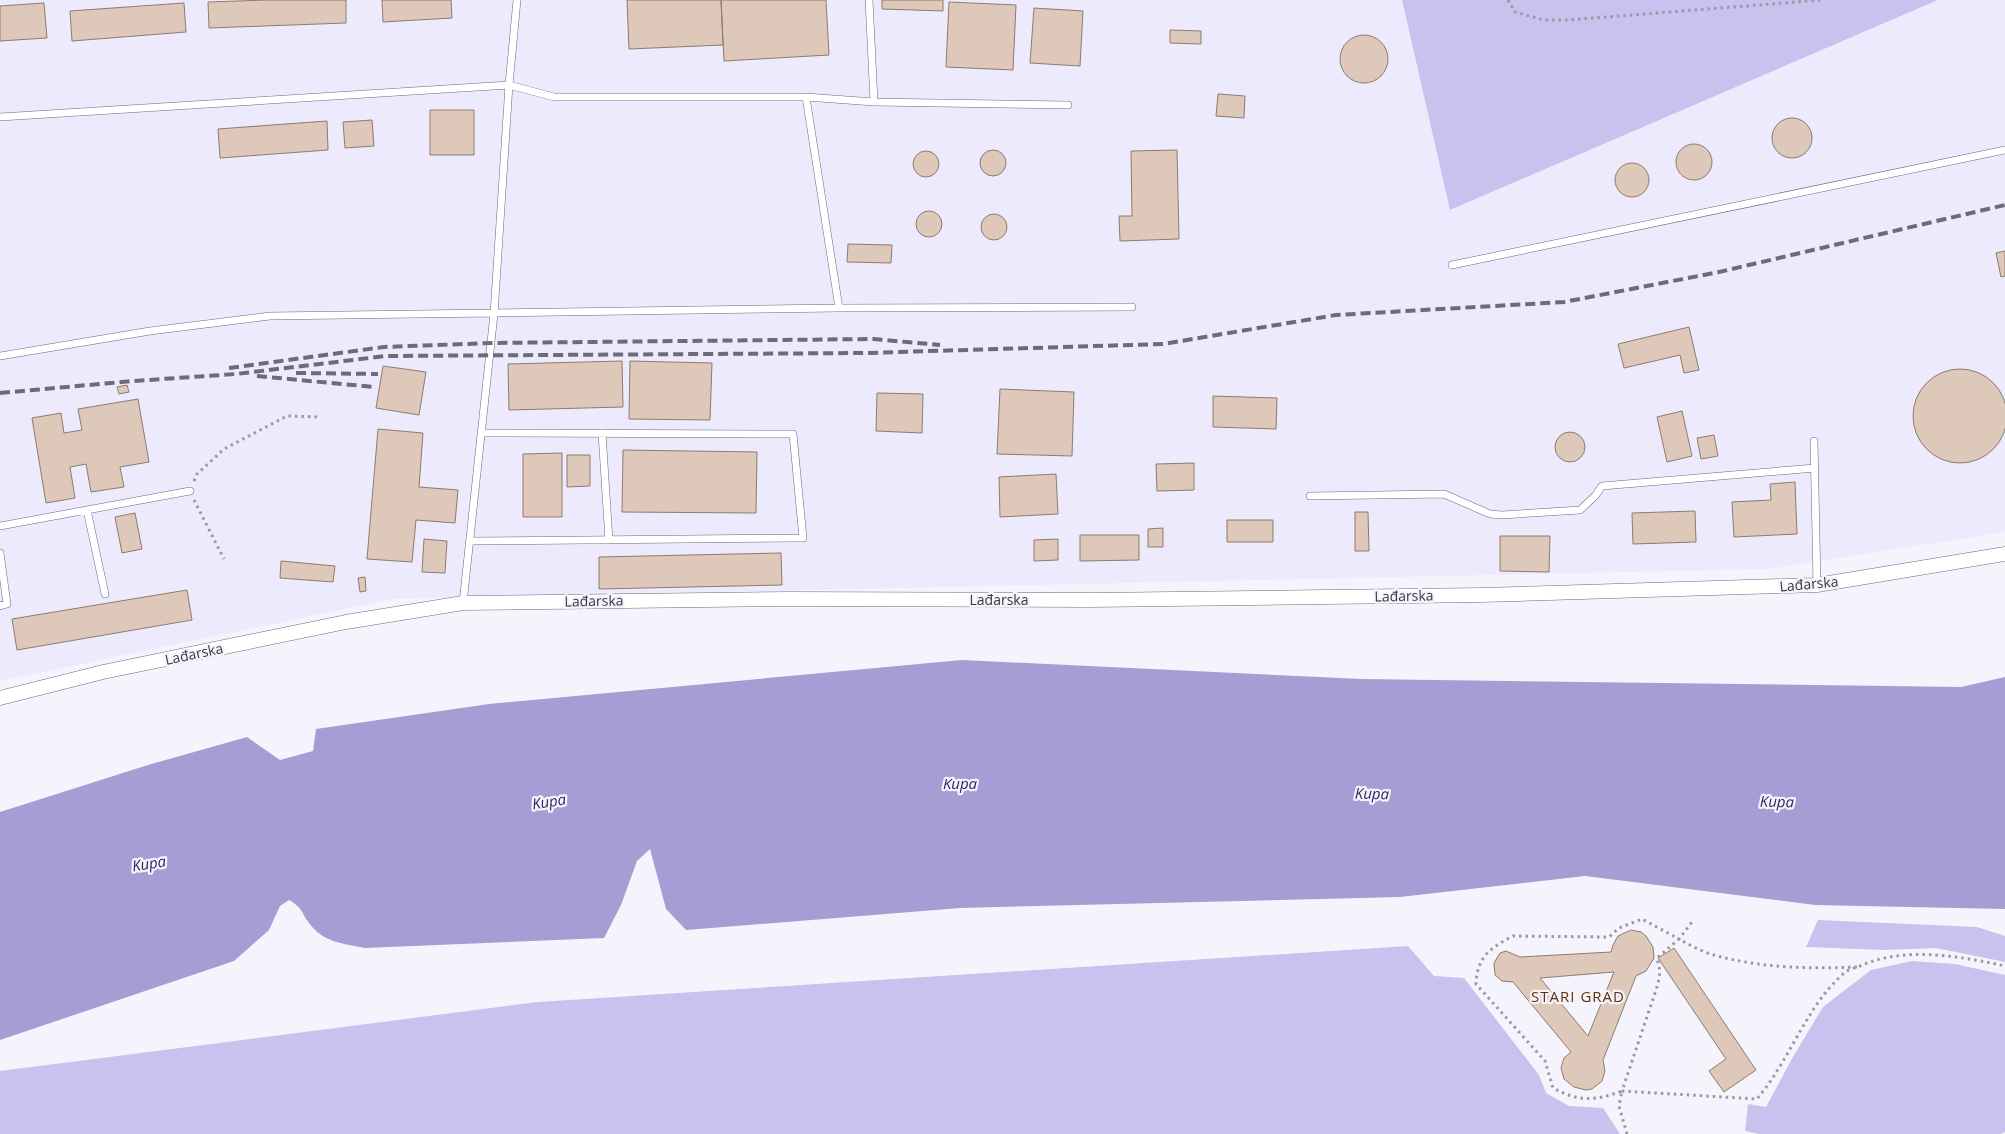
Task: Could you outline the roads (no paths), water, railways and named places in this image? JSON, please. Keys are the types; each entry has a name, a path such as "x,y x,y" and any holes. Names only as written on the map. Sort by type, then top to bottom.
{"street":[{"name":"Lađarska","path":"0,698 103,672 336,624 463,603 788,598 1132,600 1481,595 1817,585 2005,554"}],"lane":[{"path":"463,603 494,314 509,85 518,0"},
{"path":"869,0 874,102"},
{"path":"0,117 509,85 554,97 806,97 874,102 1068,106"},
{"path":"806,97 839,308"},
{"path":"1452,265 2005,150"},
{"path":"0,356 150,331 270,316 839,308 1132,307"},
{"path":"470,541 803,538 793,434 481,433"},
{"path":"602,433 608,540"},
{"path":"1814,441 1817,585"},
{"path":"1310,496 1444,494 1490,514 1502,515 1580,510 1595,496 1602,486 1815,468"},
{"path":"0,526 190,491"},
{"path":"87,510 105,594"},
{"path":"0,553 7,604 0,606"}],"water":[{"name":"Kupa","path":"962,660 1362,679 1961,687 2005,677 2005,909 1815,905 1585,876 1400,897 960,908 686,930 666,909 650,849 637,861 621,905 604,938 365,948 334,941 320,934 309,923 300,908 289,900 280,906 269,930 234,961 0,1040 0,812 148,765 247,737 280,760 313,751 316,729 489,704"}],"railway":[{"path":"0,393 236,374 386,356 866,353 1163,344 1336,315 1564,302 1719,272 2005,205"},
{"path":"229,368 384,347 491,343 873,339 940,345"},
{"path":"296,373 378,374"},
{"path":"257,376 374,387"}],"district":[{"name":"STARI GRAD","path":"1578,997"}]}
